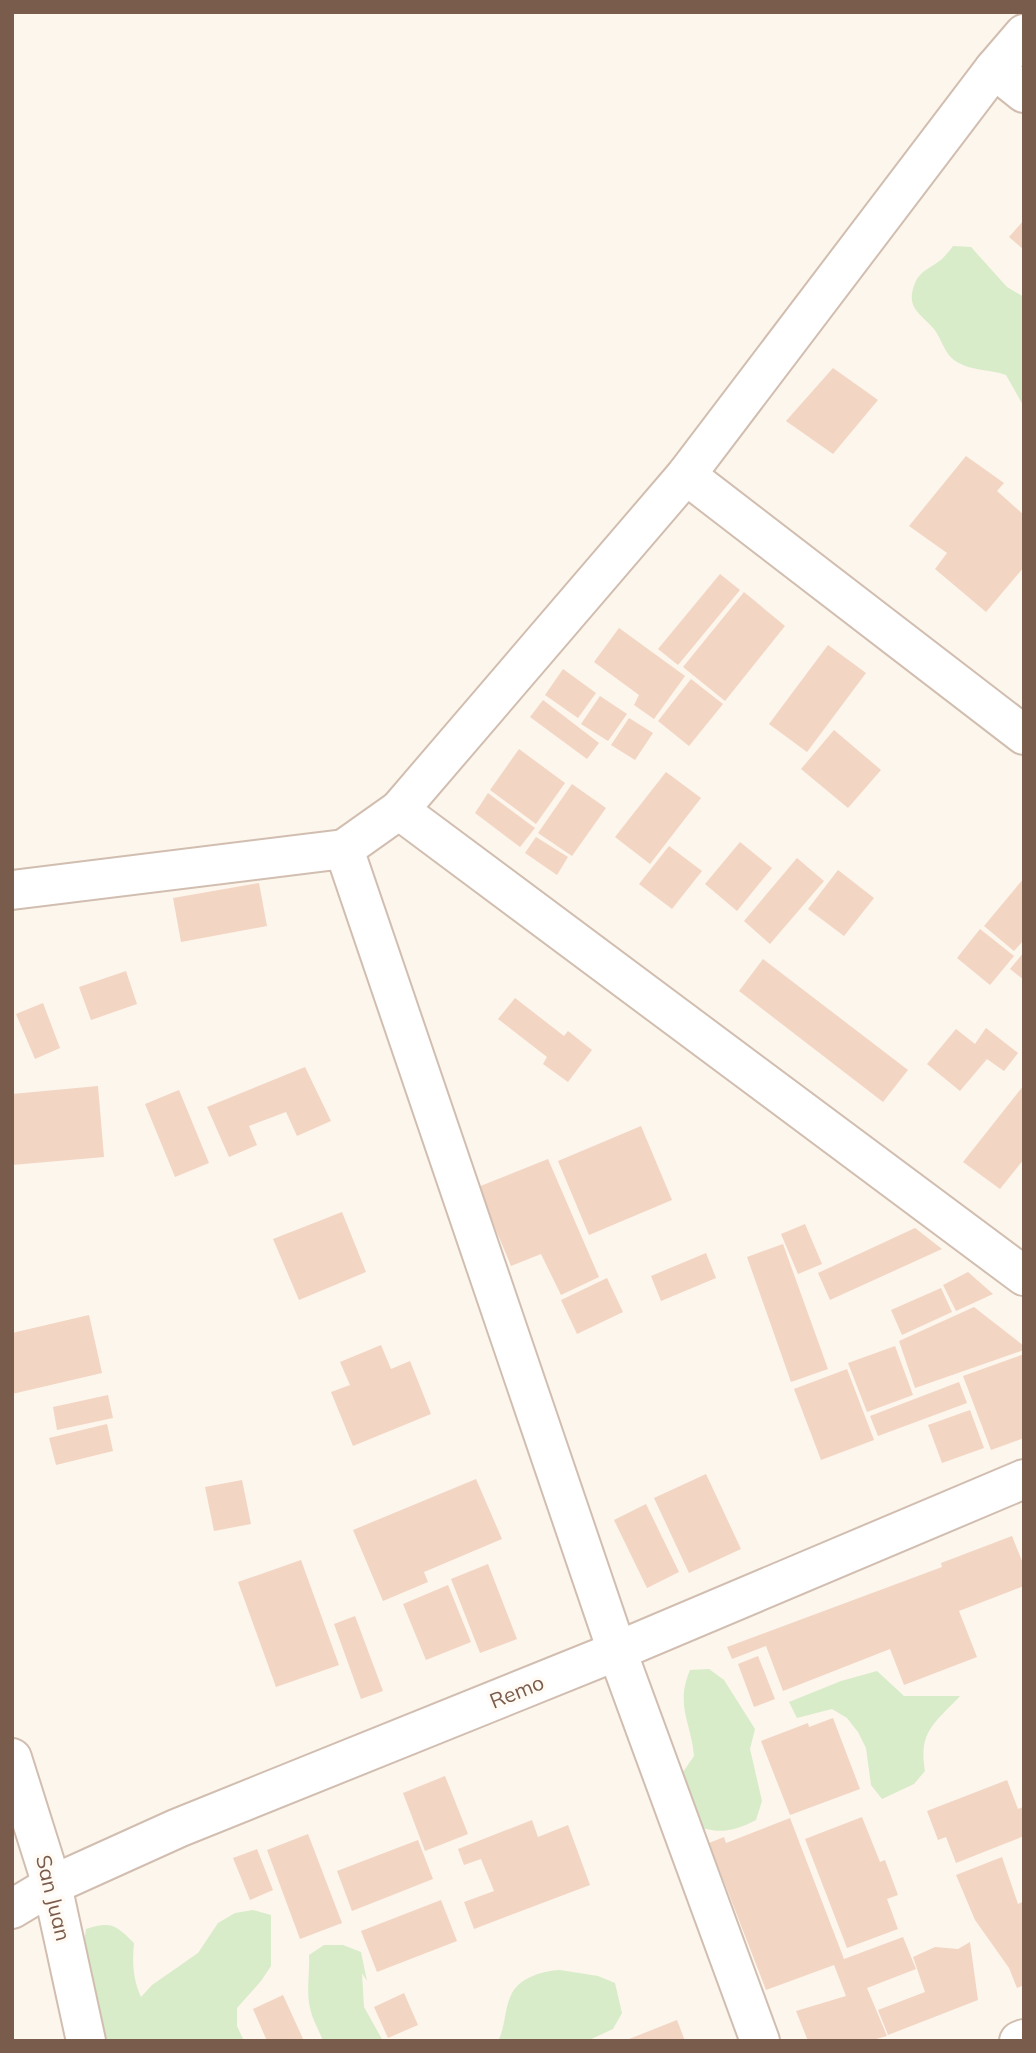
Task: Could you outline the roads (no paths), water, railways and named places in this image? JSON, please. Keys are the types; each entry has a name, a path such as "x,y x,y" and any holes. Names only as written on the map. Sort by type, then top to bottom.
{"street":[{"path":"12,890 344,849 399,810 686,475 994,69 1024,34"},
{"path":"994,69 1024,93"},
{"path":"686,475 1024,735"},
{"path":"399,810 1024,1276"},
{"path":"344,849 617,1651 760,2041"},
{"name":"Remo","path":"12,1909 52,1885 178,1828 617,1651 1024,1479"},
{"name":"San Juan","path":"12,1758 52,1885 86,2041"}]}
